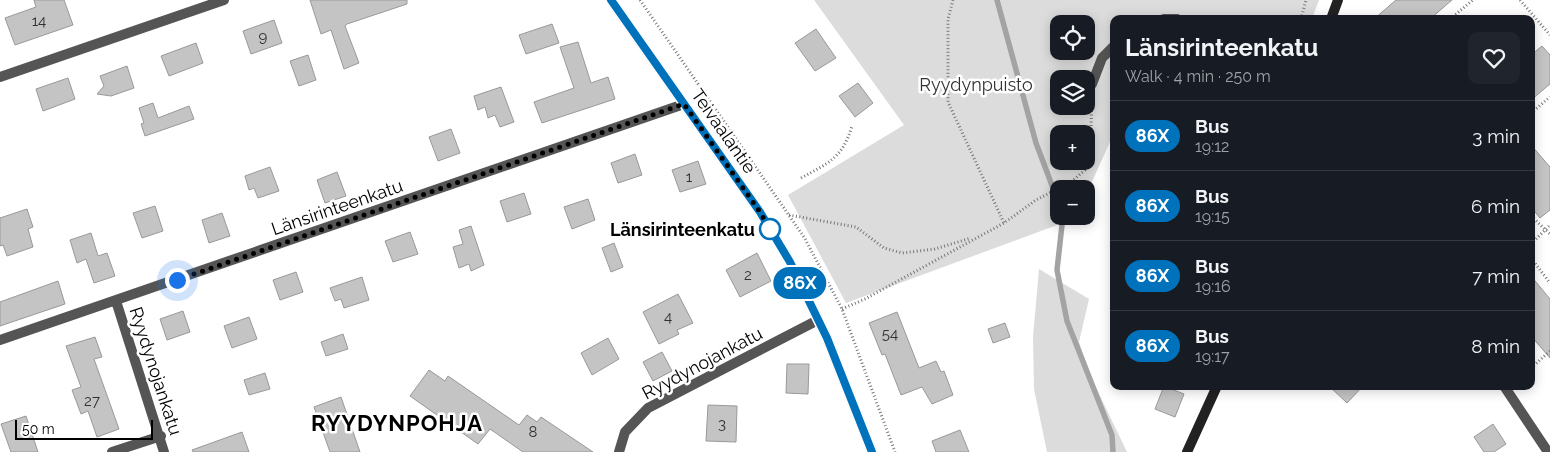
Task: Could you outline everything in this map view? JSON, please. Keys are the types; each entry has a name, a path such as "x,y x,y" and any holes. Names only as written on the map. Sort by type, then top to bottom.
{"main road":[{"name":"Teivaalantie","path":"611,0 760,212 790,262 818,320 872,452"},
{"path":"1332,15 1338,0"},
{"path":"1187,452 1215,390"}],"street":[{"path":"0,77 224,0"},
{"path":"1095,76 1102,58 1110,50"},
{"name":"Länsirinteenkatu","path":"0,340 684,104"},
{"name":"Ryydynojankatu","path":"116,301 161,436 164,452"},
{"name":"Ryydynojankatu","path":"619,452 625,432 648,408 818,320"},
{"path":"1507,390 1548,452"},
{"path":"112,452 161,436"}],"path":[{"path":"953,0 948,19 948,102 1004,223"},
{"path":"1302,15 1306,0"},
{"path":"1455,15 1473,0"},
{"path":"1520,0 1533,15"},
{"path":"1535,18 1550,35"},
{"path":"1535,110 1550,97"},
{"path":"842,309 865,299 1004,223 1036,200 1071,182 1085,170 1090,156 1091,115"},
{"path":"801,178 836,158 848,139 852,126"},
{"path":"789,215 856,227 884,248 902,253 935,249 979,236"},
{"path":"1535,220 1550,234"},
{"path":"1535,240 1550,225"},
{"path":"1535,263 1550,283"},
{"path":"1535,364 1550,351"}],"green space":[{"name":"Ryydynpuisto","path":"814,0 1319,0 1313,15 1110,15 1110,142 1093,180 1050,180 1050,225 1057,225 846,303 788,195 904,125"},
{"path":"1039,269 1089,299 1079,342 1091,377 1127,452 1047,452 1034,389 1033,337"}],"building":[{"path":"34,0 64,0 73,25 15,45 5,18 36,7"},
{"path":"310,0 407,0 407,4 345,26 359,63 344,69 331,30 321,34"},
{"path":"1396,0 1452,0 1435,15 1379,15"},
{"path":"274,20 282,43 251,54 243,31"},
{"path":"552,24 559,43 526,54 519,35"},
{"path":"816,29 836,58 815,71 795,43"},
{"path":"578,42 591,83 608,77 615,99 542,123 534,102 574,88 560,47"},
{"path":"196,43 203,63 169,76 161,56"},
{"path":"1542,46 1550,55 1550,84 1535,97 1535,52"},
{"path":"308,55 316,80 299,86 290,61"},
{"path":"127,66 134,88 111,96 97,94 104,86 100,76"},
{"path":"68,78 75,99 43,111 36,89"},
{"path":"858,83 873,103 855,117 839,96"},
{"path":"501,87 514,122 500,127 495,115 488,118 485,107 478,110 474,96"},
{"path":"153,103 158,118 189,106 194,119 145,136 141,124 144,123 139,108"},
{"path":"451,129 460,153 438,161 429,137"},
{"path":"1535,150 1550,167 1550,210 1540,218 1535,212"},
{"path":"635,154 642,175 618,183 611,163"},
{"path":"698,161 706,184 680,192 672,170"},
{"path":"270,167 279,191 258,198 254,188 249,190 245,176"},
{"path":"337,172 346,196 325,203 317,180"},
{"path":"524,193 531,214 507,222 500,201"},
{"path":"588,199 595,220 572,229 564,207"},
{"path":"155,206 163,231 142,238 133,213"},
{"path":"27,209 33,227 28,229 33,247 7,256 3,245 0,246 0,218"},
{"path":"222,213 230,236 209,243 202,220"},
{"path":"471,226 484,265 471,271 469,264 459,268 453,247 463,244 459,230"},
{"path":"410,232 418,254 393,262 385,241"},
{"path":"91,233 98,256 107,253 115,276 94,283 86,259 77,263 70,240"},
{"path":"614,243 623,267 611,272 602,248"},
{"path":"757,253 771,281 740,297 726,270"},
{"path":"296,272 303,292 280,300 273,280"},
{"path":"362,277 369,300 344,308 341,299 335,301 330,288"},
{"path":"58,281 65,304 0,326 0,302"},
{"path":"1535,281 1550,299 1550,358 1535,341"},
{"path":"678,294 693,323 677,330 679,334 659,344 643,312"},
{"path":"183,311 190,332 167,340 160,319"},
{"path":"897,312 919,368 936,361 941,372 944,371 953,395 932,404 922,387 901,395 885,354 882,355 869,323"},
{"path":"249,317 257,339 232,348 224,326"},
{"path":"1005,323 1010,337 993,343 988,329"},
{"path":"343,334 348,349 326,356 321,342"},
{"path":"95,337 102,357 94,359 119,429 97,437 88,411 81,414 72,390 81,387 66,346"},
{"path":"608,338 619,359 592,375 581,353"},
{"path":"662,352 672,371 653,381 643,362"},
{"path":"787,364 809,364 808,394 786,393"},
{"path":"429,370 445,381 448,376 519,425 527,415 537,422 541,417 593,452 523,452 490,429 478,444 410,396"},
{"path":"265,373 270,389 249,395 244,380"},
{"path":"1162,390 1174,390 1184,394 1175,417 1155,409"},
{"path":"1333,390 1359,390 1347,403"},
{"path":"341,397 360,452 330,452 314,407"},
{"path":"708,405 737,406 736,442 706,441"},
{"path":"26,416 38,452 11,452 1,424"},
{"path":"1493,424 1506,444 1494,452 1484,452 1474,437"},
{"path":"960,430 969,452 936,452 932,441"},
{"path":"242,432 249,452 193,452 192,450"}],"waterway":[{"path":"997,0 1036,143 1050,180"},
{"path":"1062,225 1057,270 1067,321 1112,435 1113,452"}],"bus line":[{"name":"86X","path":"611,0 760,212 790,262 827,338 848,396 872,452"}],"place":[{"name":"Länsirinteenkatu","path":"770,229"}],"district":[{"name":"RYYDYNPOHJA","path":"397,423"}],"route":[{"path":"177,280 684,104 770,229"}]}
